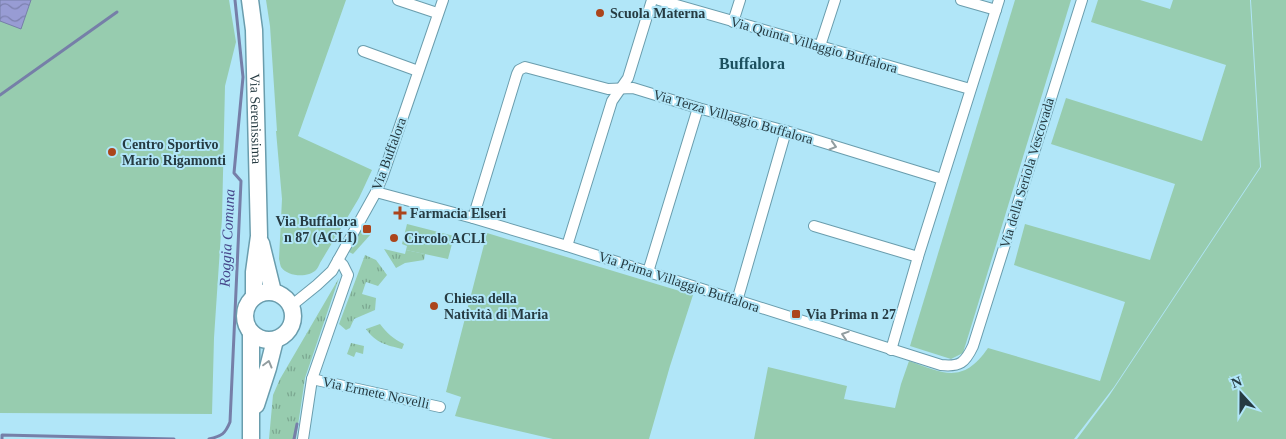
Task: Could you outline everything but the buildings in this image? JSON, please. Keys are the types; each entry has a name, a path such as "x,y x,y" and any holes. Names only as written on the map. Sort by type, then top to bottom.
{"main road":[{"name":"Via Serenissima","path":"250,0 254,30 259,236 254,272 254,297 249,302 244,314 251,333 251,439"},
{"name":"Via Serenissima","path":"259,236 273,292"},
{"path":"251,333 258,338 274,340 288,330 292,323 293,314 291,306 280,294 266,292 254,297"},
{"name":"Via Serenissima","path":"251,422 268,368 274,340"}],"street":[{"path":"398,0 437,13"},
{"name":"Via Buffalora","path":"291,306 332,271 376,192 443,0"},
{"path":"567,246 612,101 628,78 652,0"},
{"name":"Via Quinta Villaggio Buffalora","path":"658,0 970,89"},
{"path":"733,22 740,0"},
{"path":"820,46 835,0"},
{"path":"891,350 918,256 998,5 961,0"},
{"name":"Via della Seriola Vescovada","path":"973,346 1082,0"},
{"path":"363,51 418,71"},
{"name":"Via Terza Villaggio Buffalora","path":"473,218 517,74 522,68 529,67 608,89 633,88 942,179"},
{"path":"648,272 698,108"},
{"path":"737,301 786,132"},
{"name":"Via Prima Villaggio Buffalora","path":"376,192 567,246 941,365 951,366 960,364 967,358 973,346"},
{"path":"814,226 918,256"},
{"path":"303,439 312,379 348,275 338,260"},
{"name":"Via Ermete Novelli","path":"312,379 440,407"}],"green space":[{"name":"Centro Sportivo Mario Rigamonti","path":"0,0 229,0 236,42 225,86 222,218 214,338 212,414 0,413"},
{"path":"266,0 346,0 298,136 372,170 359,198 317,268 312,273 303,275 288,273 281,267 279,259 282,199 270,26"},
{"path":"1015,0 1071,0 963,353 951,359 910,346"},
{"path":"1098,0 1140,0 1170,9 1173,0 1250,0 1260,167 1114,387 1074,439 754,439 768,367 847,386 844,399 895,408 909,361 933,370 953,373 970,367 988,348 1100,381 1125,302 1014,265 1025,224 1150,260 1175,184 1051,144 1066,98 1202,141 1226,65 1091,22"},
{"path":"1251,0 1286,0 1286,439 1077,439 1109,396 1261,167"},
{"path":"407,224 454,236 448,259 406,250 407,246 402,244"},
{"path":"361,230 371,234 353,254 349,252"},
{"path":"487,233 693,295 649,439 553,439 455,416 461,397 446,392"},
{"path":"384,249 405,254 406,250 425,254 424,260 405,263 396,268"},
{"path":"365,255 376,260 387,275 378,286 366,282 362,294 376,298 375,310 354,319 350,328 346,330 339,324"},
{"path":"339,278 305,378 296,439 269,439 273,395 280,379"},
{"path":"380,324 390,336 404,344 402,349 386,345 366,329"},
{"path":"351,343 364,346 363,354 356,352 354,357 347,354"}],"water":[{"path":"0,0 31,0 21,29 0,21"}],"waterway":[{"name":"Roggia Comuna","path":"209,439 222,434 230,422 241,181 234,173 243,77 235,0"},
{"name":"Roggia Comuna","path":"0,95 117,12"},
{"path":"294,439 297,424"},
{"name":"Roggia Comuna","path":"2,439 2,435 174,439"}],"place":[{"name":"Scuola Materna","path":"600,13"},
{"name":"Centro Sportivo Mario Rigamonti","path":"112,152"},
{"name":"Farmacia Elseri","path":"400,213"},
{"name":"Via Buffalora n 87 (ACLI)","path":"367,229"},
{"name":"Circolo ACLI","path":"394,238"},
{"name":"Chiesa della Natività di Maria","path":"434,306"},
{"name":"Via Prima n 27","path":"796,314"}],"district":[{"name":"Buffalora","path":"752,63"}]}
